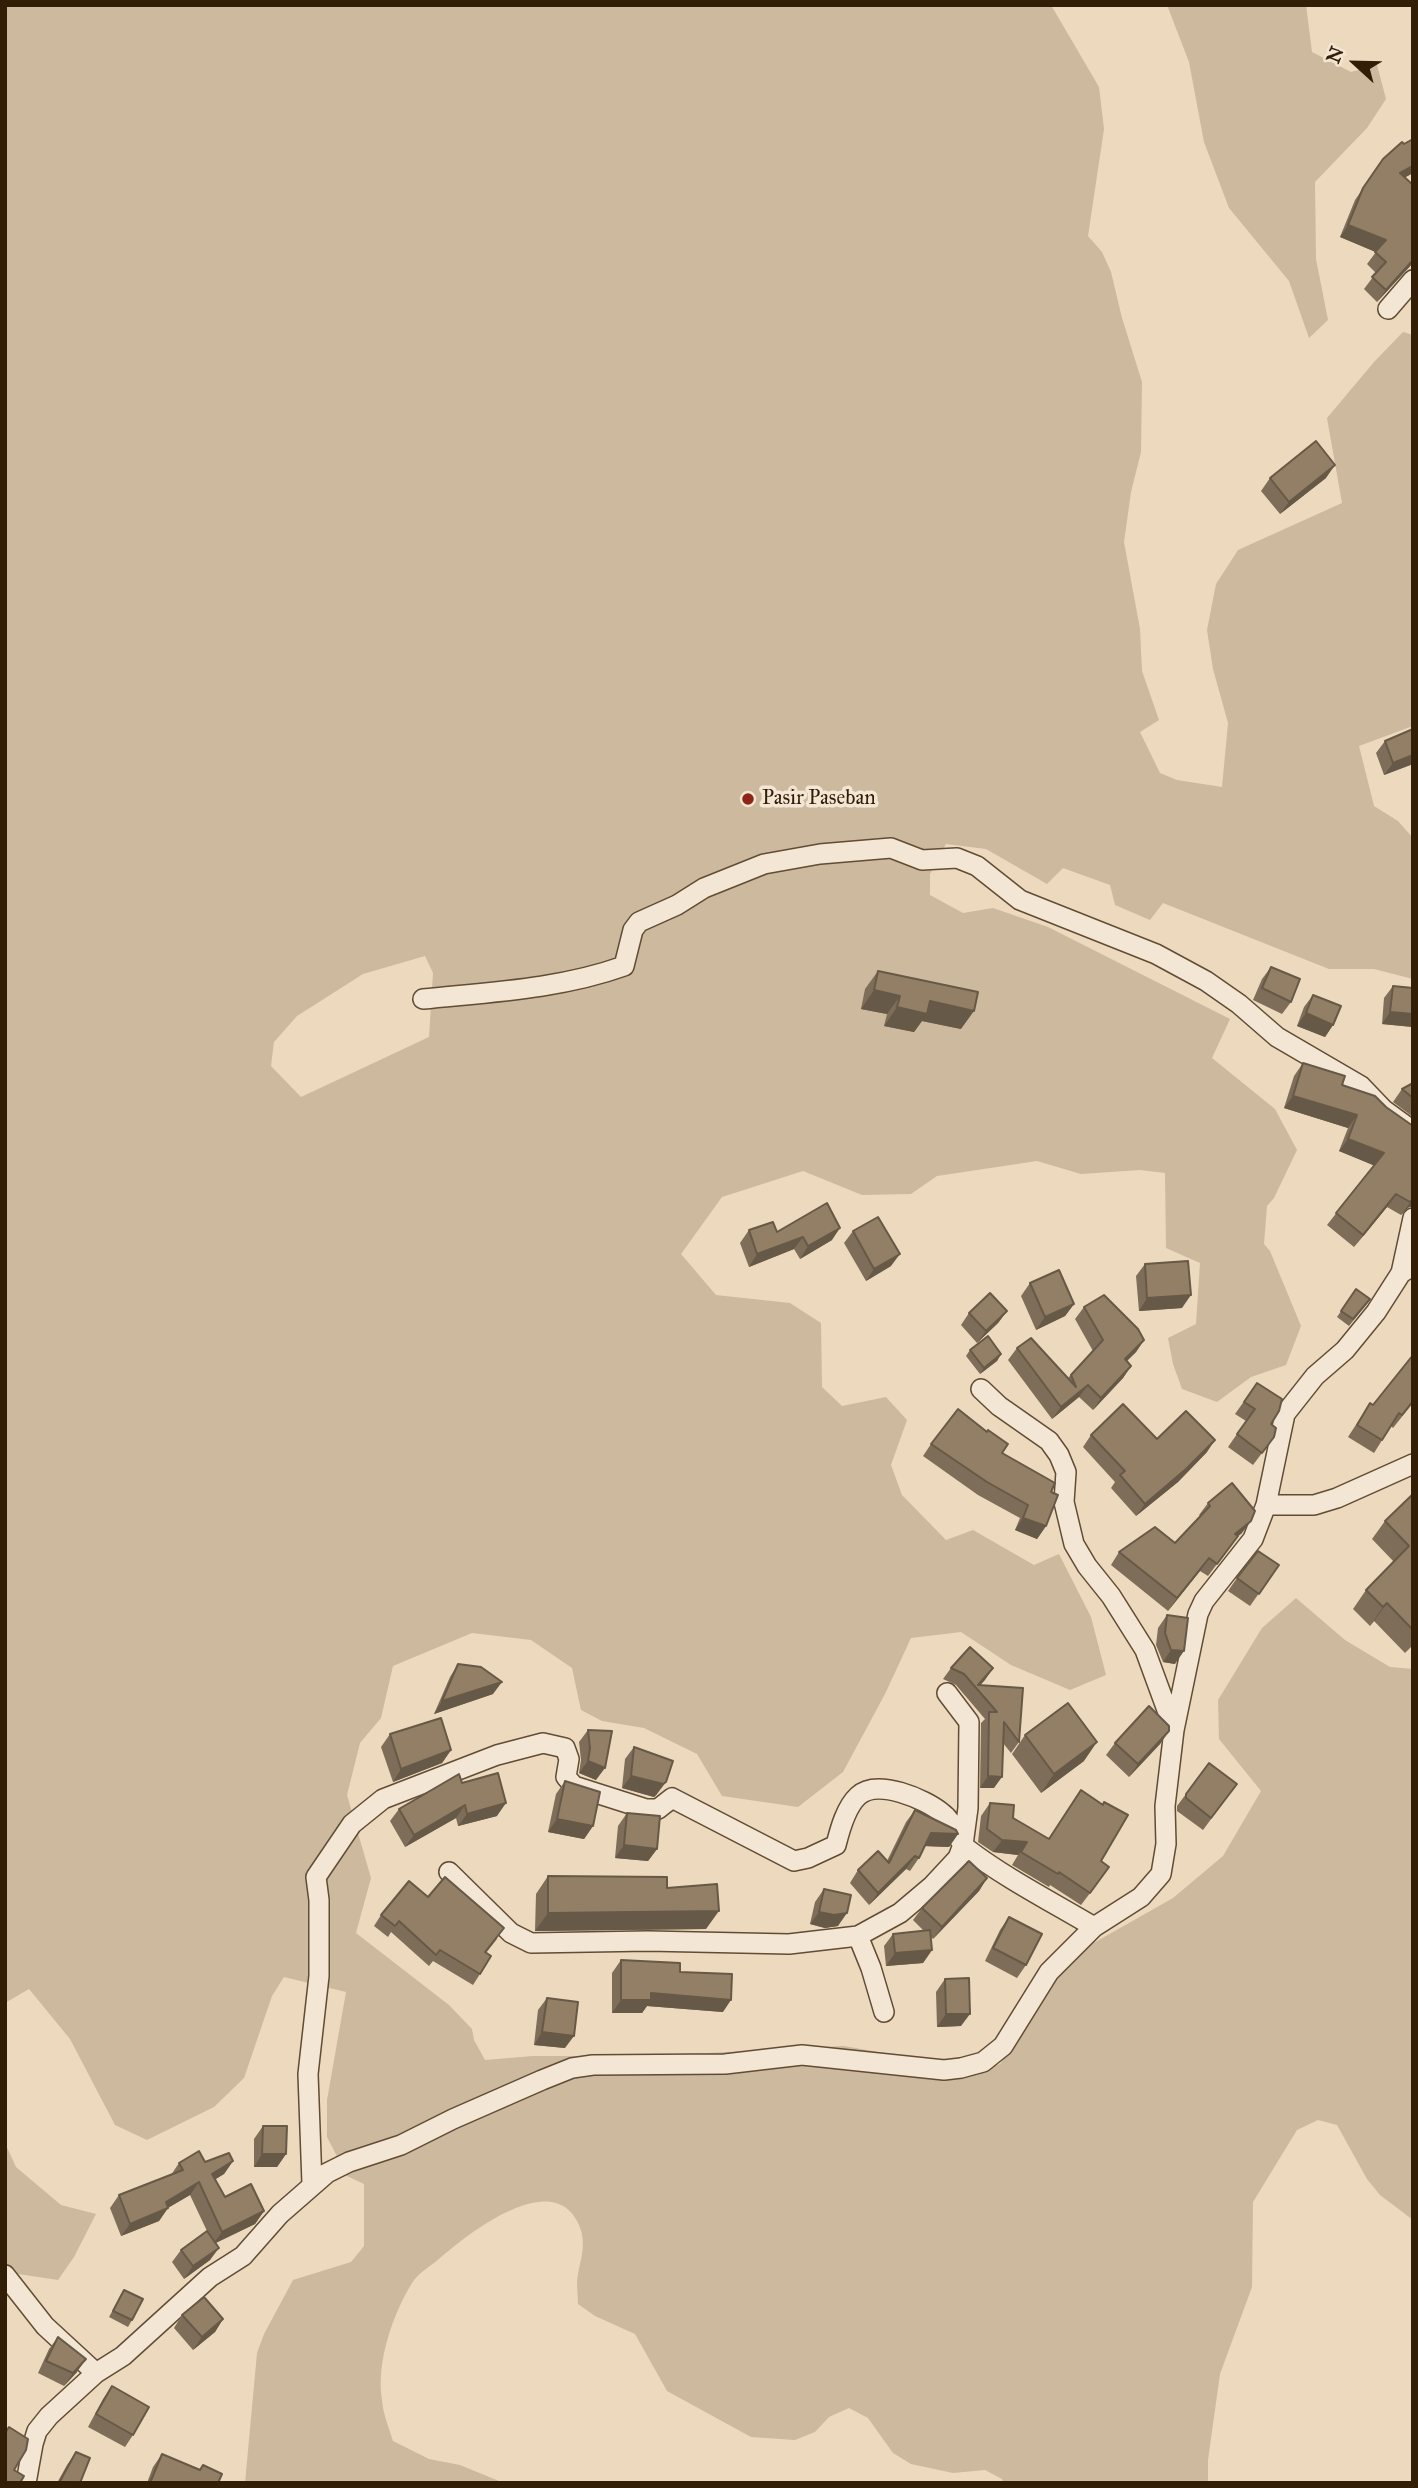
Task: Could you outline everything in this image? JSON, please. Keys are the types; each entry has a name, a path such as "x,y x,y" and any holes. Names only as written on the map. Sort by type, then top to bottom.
{"street":[{"path":"1388,309 1413,280"},
{"path":"423,999 543,987 624,967 633,930 639,922 677,905 725,878 764,864 820,854 891,848 922,860 957,858 977,866 1020,900 1156,954 1206,981 1277,1037 1361,1086 1384,1110 1413,1131"},
{"path":"26,2483 37,2431 49,2416 96,2373 123,2356 210,2277 243,2256 273,2221 312,2184 349,2162 401,2146 453,2119 572,2068 593,2065 725,2064 802,2056 944,2070 983,2062 1003,2046 1049,1972 1094,1927 1141,1897 1161,1874 1166,1844 1165,1806 1174,1730 1198,1615 1204,1601 1253,1539 1266,1505 1285,1414 1315,1376 1345,1350 1407,1269 1413,1218"},
{"path":"981,1390 1049,1441 1059,1455 1066,1472 1065,1502 1074,1544 1087,1566 1111,1595 1145,1650 1174,1730"},
{"path":"1266,1505 1314,1505 1413,1464"},
{"path":"449,1872 511,1933 531,1943 648,1941 789,1944 858,1936 900,1913 932,1886 958,1858 963,1845 968,1808 969,1722 947,1693"},
{"path":"312,2184 307,2074 319,1976 319,1900 316,1877 352,1824 383,1800 497,1755 543,1744 565,1748 569,1759 566,1777 574,1786 646,1809 657,1809 672,1798 794,1861 808,1858 836,1845 843,1822 856,1797 882,1788 901,1792 942,1812 954,1825 963,1845 1094,1927"},
{"path":"858,1936 872,1968 884,2012"},
{"path":"5,2275 45,2326 96,2373"}],"shaded area":[{"path":"5,5 1051,5 1099,87 1104,129 1088,236 1102,252 1111,272 1142,382 1141,452 1131,492 1124,542 1140,629 1142,671 1159,720 1140,732 1160,773 1177,780 1222,787 1228,723 1213,669 1207,630 1216,584 1238,550 1342,503 1327,418 1403,332 1413,335 1413,726 1359,746 1374,806 1398,821 1413,838 1413,979 1374,969 1329,969 1163,903 1150,920 1115,905 1110,885 1063,868 1047,884 986,849 946,844 930,874 930,895 963,913 993,908 1048,927 1230,1019 1212,1058 1275,1109 1297,1150 1274,1198 1267,1206 1264,1244 1270,1251 1301,1326 1286,1365 1251,1377 1217,1402 1182,1389 1168,1338 1196,1324 1200,1263 1166,1248 1165,1173 1140,1170 1081,1174 1037,1161 937,1176 911,1194 862,1195 803,1171 722,1197 681,1254 716,1295 790,1303 821,1323 822,1387 842,1406 886,1397 907,1420 891,1465 902,1495 946,1540 973,1530 1034,1565 1059,1554 1091,1617 1106,1675 1070,1690 1011,1665 961,1632 911,1638 885,1694 843,1772 798,1807 722,1796 697,1754 644,1728 602,1721 581,1710 572,1668 531,1640 472,1633 393,1666 381,1718 360,1743 347,1795 371,1878 356,1933 449,2005 472,2029 474,2040 485,2060 533,2056 649,2056 844,2046 912,2058 970,2075 1000,2064 1050,1985 1083,1949 1173,1898 1223,1856 1261,1791 1219,1739 1218,1700 1262,1628 1296,1598 1345,1640 1390,1667 1413,1669 1413,2220 1380,2195 1367,2179 1337,2125 1318,2120 1297,2130 1253,2202 1252,2287 1220,2374 1208,2460 1208,2483 1003,2483 1002,2479 985,2470 953,2473 911,2464 893,2453 868,2418 849,2408 829,2417 815,2432 795,2440 751,2437 667,2391 635,2334 595,2316 578,2304 577,2282 583,2247 582,2233 567,2208 550,2202 531,2203 489,2221 421,2273 412,2283 398,2309 381,2370 382,2400 393,2441 429,2459 460,2465 504,2483 245,2483 257,2353 264,2334 293,2280 351,2262 364,2246 364,2184 347,2176 327,2137 327,2100 346,1992 284,1977 272,1996 244,2078 214,2107 147,2140 115,2125 70,2039 29,1989 5,2003","holes":["425,956 433,973 429,1037 301,1097 271,1066 274,1042 297,1016 363,974"]},
{"path":"1167,5 1306,5 1312,52 1351,72 1377,65 1386,99 1367,128 1315,182 1316,259 1328,320 1309,338 1289,281 1229,208 1204,142 1189,62"},
{"path":"5,2143 16,2167 61,2205 96,2214 74,2257 58,2280 5,2272"}],"building":[{"path":"1413,139 1413,166 1400,173 1413,185 1413,260 1386,290 1372,277 1386,262 1375,252 1386,240 1348,225 1363,188 1383,159 1402,142 1404,144"},
{"path":"1316,441 1335,465 1289,502 1270,478"},
{"path":"1413,729 1413,755 1393,763 1385,741"},
{"path":"1271,967 1300,979 1291,1002 1262,988"},
{"path":"878,971 978,992 974,1011 930,1001 927,1014 897,1007 900,996 874,990"},
{"path":"1393,986 1413,988 1413,1014 1390,1012"},
{"path":"1313,995 1341,1006 1333,1025 1306,1013"},
{"path":"1303,1063 1345,1076 1342,1085 1375,1096 1413,1126 1413,1199 1410,1202 1396,1194 1363,1235 1336,1213 1384,1153 1348,1139 1357,1115 1293,1096"},
{"path":"1413,1083 1413,1098 1402,1089"},
{"path":"827,1203 840,1228 808,1246 803,1237 757,1254 749,1230 773,1222 777,1232"},
{"path":"878,1217 900,1254 874,1269 853,1231"},
{"path":"1188,1261 1191,1295 1147,1298 1145,1264"},
{"path":"1059,1270 1074,1304 1045,1317 1030,1283"},
{"path":"1356,1289 1370,1299 1353,1319 1341,1311"},
{"path":"990,1293 1007,1311 986,1331 969,1313"},
{"path":"1104,1295 1138,1329 1144,1340 1125,1359 1131,1366 1101,1398 1088,1385 1061,1407 1017,1348 1031,1338 1076,1387 1071,1375 1103,1340 1084,1307"},
{"path":"988,1336 1001,1354 984,1368 970,1350"},
{"path":"1413,1355 1413,1401 1402,1415 1399,1413 1382,1440 1357,1425 1370,1403 1373,1405"},
{"path":"1257,1383 1282,1399 1271,1424 1276,1428 1274,1437 1262,1453 1237,1434 1255,1409 1244,1402"},
{"path":"1123,1404 1157,1439 1186,1411 1215,1440 1145,1504 1120,1475 1125,1471 1091,1435"},
{"path":"958,1409 987,1432 988,1430 1008,1444 1002,1453 1055,1483 1051,1492 1058,1495 1046,1526 1023,1518 1028,1505 987,1482 931,1444"},
{"path":"1232,1483 1255,1511 1251,1521 1235,1534 1238,1536 1217,1564 1209,1558 1177,1598 1119,1552 1155,1527 1175,1543 1210,1506 1208,1503"},
{"path":"1413,1494 1413,1630 1387,1603 1383,1607 1366,1590 1409,1546 1385,1521"},
{"path":"1258,1551 1279,1565 1259,1594 1237,1578"},
{"path":"1167,1615 1188,1618 1184,1651 1171,1650 1165,1633"},
{"path":"970,1647 993,1668 978,1685 1023,1688 1019,1742 1004,1722 1002,1777 988,1776 989,1712 997,1712 964,1674 951,1668"},
{"path":"458,1664 481,1667 502,1682 442,1701"},
{"path":"1068,1703 1097,1742 1054,1774 1025,1735"},
{"path":"1149,1706 1169,1726 1169,1731 1138,1764 1115,1743"},
{"path":"441,1718 451,1750 401,1769 390,1734"},
{"path":"588,1730 612,1731 605,1768 588,1761"},
{"path":"634,1747 673,1761 666,1782 663,1784 631,1776"},
{"path":"1209,1763 1237,1784 1211,1818 1186,1798 1186,1794"},
{"path":"498,1773 506,1803 467,1814 465,1805 414,1835 399,1809 459,1774 462,1783"},
{"path":"565,1781 600,1792 593,1826 557,1819"},
{"path":"1081,1790 1103,1805 1104,1802 1128,1815 1101,1861 1109,1867 1090,1893 1059,1872 1058,1874 1021,1852 1027,1842 1002,1840 987,1829 990,1803 1014,1805 1013,1818 1049,1839"},
{"path":"915,1810 956,1830 958,1834 931,1833 919,1858 915,1856 878,1893 858,1870 878,1851 889,1863"},
{"path":"627,1813 660,1816 657,1849 624,1845"},
{"path":"969,1861 987,1878 942,1927 922,1908"},
{"path":"548,1876 667,1877 667,1888 717,1884 719,1911 548,1913"},
{"path":"445,1877 504,1928 485,1952 491,1956 480,1974 440,1950 436,1955 399,1921 395,1926 381,1915 409,1881 428,1897"},
{"path":"824,1889 851,1895 847,1913 834,1915 819,1912"},
{"path":"1009,1917 1042,1934 1026,1965 993,1948"},
{"path":"930,1930 932,1950 895,1953 893,1934"},
{"path":"621,1960 680,1963 680,1972 732,1974 731,2000 651,1993 651,2000 621,2000"},
{"path":"969,1978 970,2014 946,2014 945,1979"},
{"path":"547,1998 578,2002 574,2036 542,2032"},
{"path":"263,2126 287,2126 286,2154 262,2154"},
{"path":"199,2151 205,2162 229,2153 233,2161 212,2174 225,2197 251,2184 264,2211 222,2232 199,2182 166,2202 168,2208 130,2224 119,2195 183,2170 179,2163"},
{"path":"207,2231 219,2248 193,2266 181,2250"},
{"path":"124,2290 143,2299 132,2320 113,2311"},
{"path":"204,2297 223,2319 202,2337 182,2315"},
{"path":"58,2337 86,2359 73,2373 46,2361"},
{"path":"112,2386 149,2407 133,2435 96,2414"},
{"path":"9,2427 28,2439 26,2450 14,2470 24,2476 20,2483 5,2483 5,2433"},
{"path":"76,2452 90,2458 80,2483 59,2483"},
{"path":"162,2454 200,2470 203,2465 222,2474 218,2483 150,2483"}],"place":[{"name":"Pasir Paseban","path":"748,799"}]}
